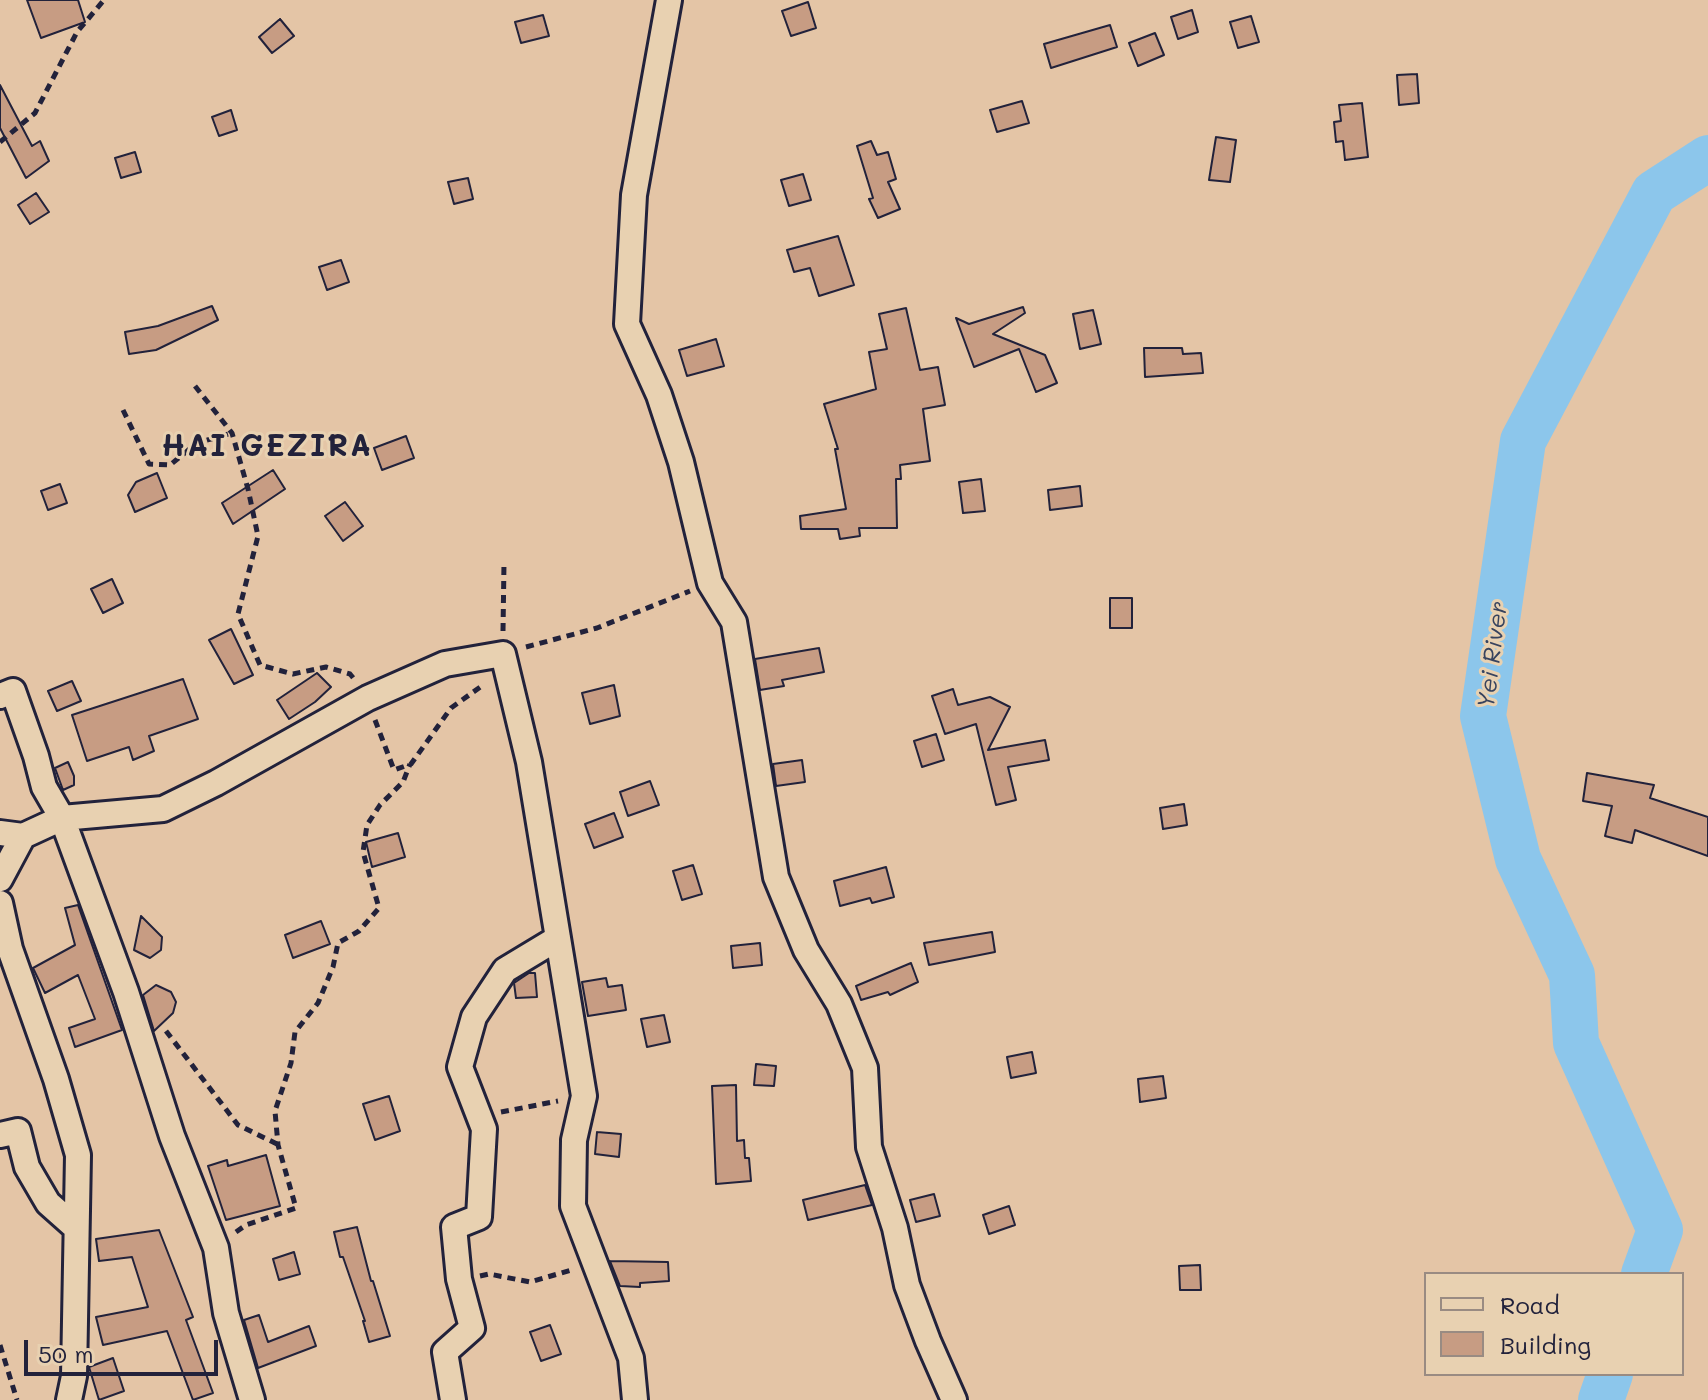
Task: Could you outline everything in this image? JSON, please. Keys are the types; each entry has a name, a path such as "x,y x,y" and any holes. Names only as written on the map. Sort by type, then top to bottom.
{"street":[{"path":"669,0 634,195 627,324 659,395 677,448 710,583 734,622 776,877 806,950 839,1004 865,1068 869,1147 895,1228 907,1285 954,1400"},
{"path":"0,879 12,834 62,818 163,809 368,698 445,664 503,654 529,762 584,1096 574,1140 573,1206 631,1358 635,1400"},
{"path":"0,696 13,691 44,787 62,818 136,1024 172,1136 216,1248 226,1313 252,1400"},
{"path":"0,903 10,949 56,1079 78,1155 74,1376 69,1400"},
{"path":"453,1400 445,1352 472,1328 459,1279 454,1227 479,1217 484,1129 460,1067 474,1017 505,970 558,938"},
{"path":"0,1135 18,1131 27,1167 48,1203 75,1227"}],"path":[{"path":"0,142 35,113 77,32 104,0"},
{"path":"195,386 232,433 258,536 238,614 260,665 293,674 326,667 350,674 368,698 394,770 411,764"},
{"path":"123,410 149,464 170,465 197,443 232,433"},
{"path":"504,563 503,654 597,628 710,583"},
{"path":"216,1248 246,1225 296,1208 278,1145 275,1111 291,1063 295,1032 318,1003 333,967 338,943 359,931 379,908 363,852 367,825 380,805 403,782 411,764 451,708 483,685"},
{"path":"136,1024 164,1028 238,1125 278,1145"},
{"path":"484,1129 497,1113 584,1096"},
{"path":"459,1279 489,1274 530,1282 568,1273 592,1258"},
{"path":"0,1345 2,1360 17,1400"}],"building":[{"path":"27,0 78,0 85,22 41,38"},
{"path":"808,2 816,28 791,36 782,11"},
{"path":"1192,10 1198,32 1178,39 1171,17"},
{"path":"543,15 549,36 521,43 515,22"},
{"path":"1251,16 1259,42 1238,48 1230,22"},
{"path":"280,19 294,36 272,53 259,37"},
{"path":"1110,25 1117,47 1051,68 1044,44"},
{"path":"1155,33 1164,55 1138,66 1129,43"},
{"path":"1417,74 1419,103 1399,105 1397,75"},
{"path":"0,85 32,146 40,141 49,161 26,178 0,128"},
{"path":"1022,101 1029,123 997,132 990,110"},
{"path":"1362,103 1368,157 1345,160 1343,141 1336,142 1334,122 1341,121 1339,105"},
{"path":"231,110 237,130 219,136 212,117"},
{"path":"1216,137 1236,140 1230,182 1209,180"},
{"path":"871,141 877,155 888,152 896,179 888,182 900,209 878,218 869,199 873,198 857,146"},
{"path":"135,152 141,172 121,178 115,158"},
{"path":"803,174 811,200 789,206 781,180"},
{"path":"468,178 473,199 454,204 448,182"},
{"path":"36,193 49,212 30,224 18,205"},
{"path":"838,236 854,285 819,296 810,268 794,272 787,250"},
{"path":"341,260 349,282 327,290 319,267"},
{"path":"212,306 218,320 156,350 129,354 125,332 158,326"},
{"path":"1023,307 1025,313 993,334 1045,355 1057,383 1036,392 1019,349 974,367 956,318 969,324"},
{"path":"906,308 920,370 938,367 945,405 923,409 930,461 900,465 901,479 896,479 897,528 859,528 860,536 840,539 838,529 801,529 800,516 846,509 835,449 838,449 824,404 876,389 869,352 887,349 879,314"},
{"path":"1093,310 1101,344 1080,349 1073,314"},
{"path":"716,339 724,366 687,376 679,350"},
{"path":"1144,348 1182,348 1183,354 1201,353 1203,373 1145,377"},
{"path":"406,436 414,458 382,470 374,448"},
{"path":"273,470 285,489 233,524 222,503"},
{"path":"157,473 167,498 135,512 128,495 136,482"},
{"path":"981,479 985,511 963,513 959,482"},
{"path":"60,484 67,503 48,510 41,491"},
{"path":"1080,486 1082,506 1050,510 1048,490"},
{"path":"345,502 363,526 343,541 325,516"},
{"path":"112,579 123,603 103,613 91,589"},
{"path":"1110,598 1132,598 1132,628 1110,628"},
{"path":"231,629 253,675 234,684 209,640"},
{"path":"819,648 824,672 782,680 784,686 760,690 755,659"},
{"path":"317,673 331,687 289,719 277,700"},
{"path":"183,679 198,719 149,736 154,751 133,760 129,747 87,761 72,715"},
{"path":"72,681 81,701 57,711 48,691"},
{"path":"614,685 620,716 590,724 582,693"},
{"path":"953,689 958,705 990,697 1010,707 988,750 1045,740 1049,760 1008,767 1016,800 996,805 976,724 945,734 932,696"},
{"path":"936,734 944,760 922,767 914,741"},
{"path":"802,760 805,782 776,786 773,764"},
{"path":"68,762 74,785 63,790 55,768"},
{"path":"1587,773 1654,785 1650,798 1708,817 1708,856 1635,830 1632,843 1605,836 1612,806 1583,801"},
{"path":"650,781 659,805 628,816 620,792"},
{"path":"1184,804 1187,825 1163,829 1160,808"},
{"path":"614,813 623,837 594,848 585,824"},
{"path":"398,833 405,857 372,867 366,842"},
{"path":"693,865 702,894 682,900 673,871"},
{"path":"886,867 894,897 872,903 870,898 840,906 834,881"},
{"path":"78,905 122,1030 75,1047 69,1028 95,1019 78,975 45,993 33,968 75,945 65,908"},
{"path":"141,916 162,937 161,950 150,958 134,950"},
{"path":"321,921 330,944 293,958 285,935"},
{"path":"992,932 995,952 929,965 924,943"},
{"path":"760,943 762,965 733,968 731,946"},
{"path":"911,963 918,982 890,995 888,992 861,1000 856,986"},
{"path":"529,973 535,973 537,997 516,998 514,983"},
{"path":"606,978 608,987 622,985 626,1010 588,1016 582,982"},
{"path":"156,985 171,992 176,1002 173,1013 154,1031 143,995"},
{"path":"664,1015 670,1042 647,1047 641,1019"},
{"path":"1032,1052 1036,1073 1011,1078 1007,1057"},
{"path":"756,1064 776,1066 774,1086 754,1085"},
{"path":"1163,1076 1166,1098 1140,1102 1138,1079"},
{"path":"736,1085 737,1141 744,1140 751,1181 716,1184 712,1086"},
{"path":"389,1096 400,1131 375,1140 363,1104"},
{"path":"597,1132 621,1134 619,1157 595,1154"},
{"path":"266,1155 280,1206 226,1220 208,1166 227,1160 228,1166"},
{"path":"865,1185 872,1205 808,1220 803,1200"},
{"path":"934,1194 940,1216 916,1222 910,1200"},
{"path":"1009,1206 1015,1225 989,1234 983,1215"},
{"path":"357,1227 390,1336 369,1342 365,1321 343,1257 340,1257 334,1232"},
{"path":"159,1230 193,1317 186,1320 213,1393 193,1400 167,1331 103,1345 96,1317 148,1307 132,1257 99,1261 96,1239"},
{"path":"294,1252 300,1274 279,1280 273,1259"},
{"path":"610,1261 668,1262 669,1281 640,1283 640,1287 620,1286"},
{"path":"1200,1265 1201,1290 1180,1290 1179,1266"},
{"path":"259,1315 268,1342 309,1326 316,1346 258,1368 244,1320"},
{"path":"550,1325 561,1354 541,1361 530,1332"},
{"path":"113,1358 124,1391 99,1400 89,1367"}],"waterway":[{"name":"Yei River","path":"1645,1272 1660,1230 1576,1043 1572,975 1518,859 1483,716 1523,441 1654,193 1708,158"},
{"name":"Yei River","path":"1601,1400 1609,1376"}],"district":[{"name":"HAI GEZIRA","path":"267,447"}]}
